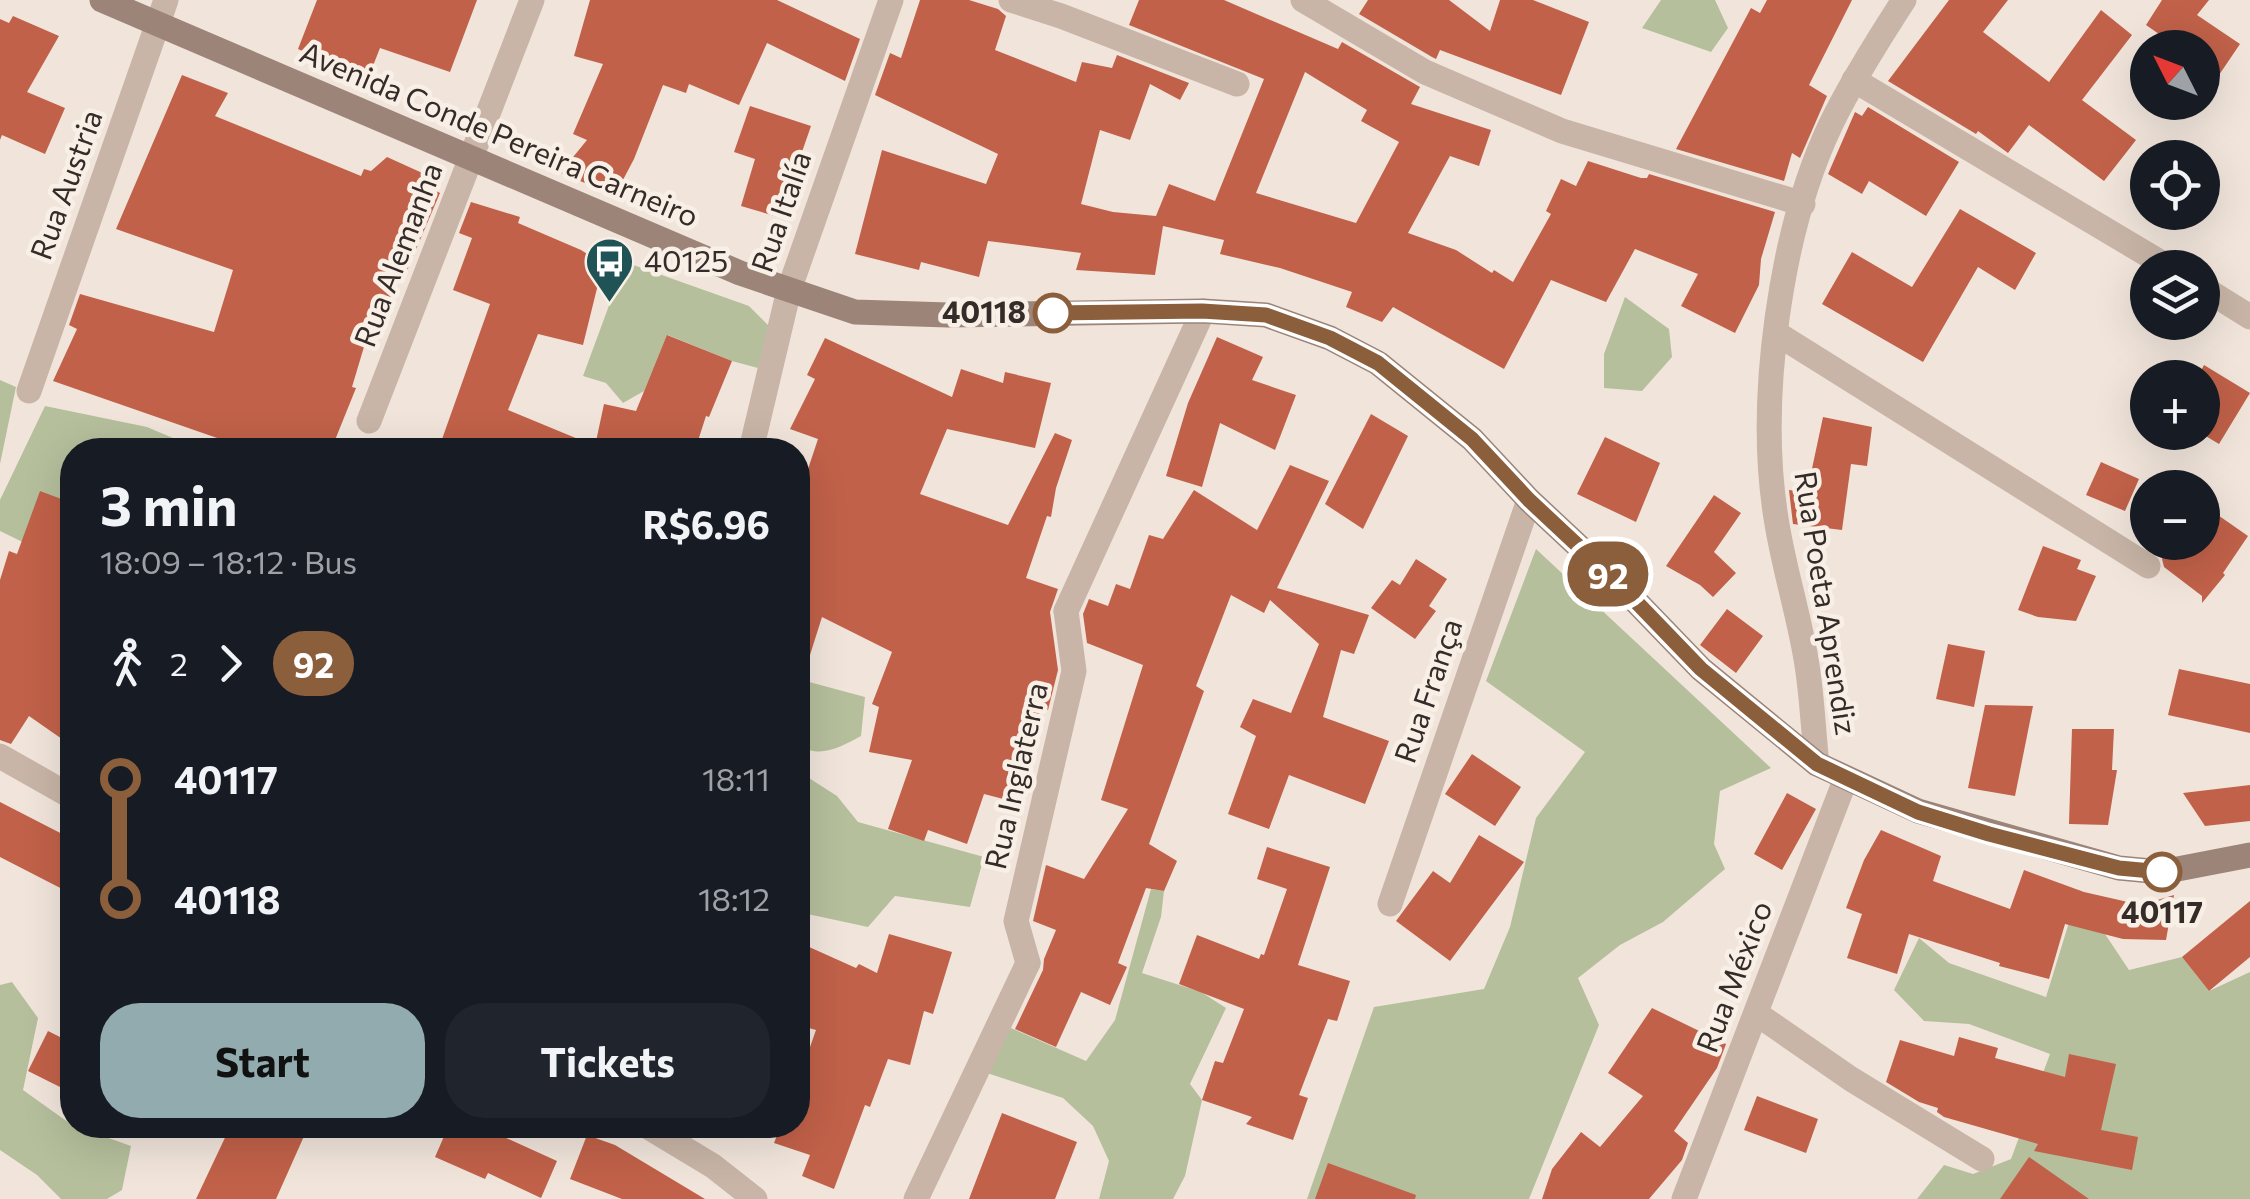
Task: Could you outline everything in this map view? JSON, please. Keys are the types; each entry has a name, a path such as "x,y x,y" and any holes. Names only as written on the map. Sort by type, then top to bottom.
{"main road":[{"name":"Avenida Conde Pereira Carneiro","path":"102,0 677,247 856,312 964,315 1202,311 1266,315 1330,338 1378,363 1472,439 1701,669 1817,764 1918,812 2119,868 2162,872 2250,855"}],"street":[{"name":"Rua Austria","path":"28,391 166,0"},
{"name":"Rua Alemanha","path":"369,421 532,0"},
{"name":"Rua Italía","path":"753,438 789,290 890,0"},
{"path":"1011,0 1237,84"},
{"path":"1303,0 1425,72 1547,125 1802,204"},
{"name":"Rua Poeta Aprendiz","path":"1817,764 1806,661 1775,516 1770,436 1776,332 1802,204 1830,126 1904,0"},
{"path":"1854,80 2140,250"},
{"path":"2220,298 2250,317"},
{"name":"Rua Inglaterra","path":"916,1199 1028,963 1016,921 1074,671 1066,612 1202,311"},
{"path":"1776,332 2148,566"},
{"name":"Rua França","path":"1390,904 1529,500"},
{"path":"0,756 60,790"},
{"name":"Rua México","path":"1684,1199 1846,778"},
{"path":"1757,1014 1851,1079 1982,1158"},
{"path":"666,1138 755,1199"}],"green space":[{"path":"1661,0 1715,0 1728,28 1711,52 1642,28"},
{"path":"625,262 749,306 769,326 758,368 668,335 644,391 623,403 606,383 583,376"},
{"path":"1625,297 1669,329 1672,357 1642,391 1604,388 1604,354"},
{"path":"0,380 16,387 0,464"},
{"path":"45,406 147,427 173,438 60,438 60,560 0,531 0,500"},
{"path":"1536,549 1771,768 1720,791 1714,844 1725,869 1663,922 1620,945 1578,978 1599,1025 1529,1199 1307,1199 1374,1007 1484,989 1510,927 1536,818 1585,752 1486,681"},
{"path":"810,682 865,697 861,736 838,748 813,751"},
{"path":"810,779 837,796 858,822 984,857 970,907 895,896 868,927 810,915"},
{"path":"1151,889 1164,891 1161,917 1142,973 1201,992 1226,1008 1190,1084 1202,1100 1185,1176 1173,1199 1099,1199 1109,1161 1093,1126 1063,1098 978,1070 1011,1028 1086,1061 1115,1020"},
{"path":"2079,890 2111,909 2105,934 2129,970 2182,957 2209,991 2250,972 2250,1199 1917,1199 1944,1165 1973,1174 2011,1159 2050,1054 1969,1024 1924,1021 1894,990 1919,938 1949,963 2046,997"},
{"path":"12,982 38,1018 23,1090 60,1116 60,1138 109,1138 131,1146 122,1190 107,1199 61,1199 37,1175 0,1150 0,985"}],"building":[{"path":"317,0 477,0 450,72 380,48 367,81 298,49"},
{"path":"590,0 777,0 860,39 845,81 767,43 739,105 689,84 686,93 663,85 634,159 615,195 560,173 587,140 573,134 603,64 574,56"},
{"path":"920,0 969,0 998,9 1006,16 995,50 1076,82 1082,62 1112,68 1117,55 1189,83 1180,100 1150,84 1130,140 1100,130 1081,204 1156,216 1169,184 1215,201 1264,79 1129,25 1139,0 1224,0 1338,49 1342,42 1420,87 1411,104 1491,130 1479,166 1450,156 1408,233 1456,250 1513,282 1551,214 1546,211 1561,179 1576,186 1588,161 1641,178 1649,174 1775,212 1761,259 1759,285 1735,333 1681,306 1698,274 1635,249 1606,302 1551,280 1504,369 1393,307 1382,322 1346,307 1352,292 1280,268 1220,254 1224,240 1163,226 1155,275 1076,270 1081,253 988,241 979,277 921,262 919,270 855,254 882,150 986,184 998,154 875,95 890,53 901,58","holes":["1305,72 1367,110 1361,121 1399,142 1356,223 1256,193"]},
{"path":"1368,0 1449,0 1490,31 1500,0 1533,0 1589,22 1561,95 1440,50 1436,59 1359,14"},
{"path":"1767,0 1852,0 1809,85 1827,96 1800,158 1792,153 1784,181 1676,149 1751,8 1760,13"},
{"path":"1949,0 2008,0 1983,32 2049,82 2101,10 2130,33 2130,38 2082,100 2136,140 2130,140 2130,148 2104,181 2029,125 2008,153 1978,131 1976,134 1888,81"},
{"path":"2162,0 2209,0 2197,15 2219,30 2153,30 2146,25"},
{"path":"13,16 59,36 27,92 65,108 45,154 2,135 0,140 0,19 9,23"},
{"path":"2220,31 2240,44 2220,74"},
{"path":"182,75 228,93 215,116 361,176 364,169 371,171 387,157 440,181 436,191 440,193 406,273 402,271 380,322 372,320 352,387 356,388 336,438 217,438 53,381 77,329 69,325 80,294 214,332 233,270 116,229"},
{"path":"750,106 811,126 795,172 791,171 778,217 741,206 755,159 734,152"},
{"path":"1868,107 1959,162 1926,216 1869,181 1862,194 1828,174 1855,112 1862,116"},
{"path":"471,202 520,217 518,223 581,250 603,264 583,345 538,334 508,410 576,438 442,438 490,304 453,290 472,238 459,233"},
{"path":"1960,209 2036,253 2015,290 1978,267 1923,362 1822,304 1852,252 1912,287"},
{"path":"667,335 732,361 709,417 706,416 699,438 597,438 604,404 636,411"},
{"path":"1217,337 1263,357 1252,380 1296,395 1275,450 1220,423 1202,487 1166,476 1188,403"},
{"path":"825,338 952,397 961,369 1003,383 1005,372 1051,383 1035,448 947,429 920,494 1008,525 1055,433 1072,440 1051,517 1047,516 1026,578 1058,589 1050,612 1058,670 1048,710 1041,707 1015,802 984,794 967,844 928,830 924,841 888,829 912,760 869,752 879,707 872,704 892,652 822,617 810,655 810,463 818,439 790,429 815,379 807,375"},
{"path":"2220,375 2250,393 2220,442"},
{"path":"1371,414 1408,436 1363,529 1325,504"},
{"path":"1823,417 1872,427 1867,466 1851,464 1842,530 1793,524 1789,490 1807,492"},
{"path":"1605,437 1660,463 1636,522 1577,494"},
{"path":"2101,462 2130,475 2130,500 2125,511 2086,495"},
{"path":"1290,465 1329,481 1277,588 1369,615 1354,654 1341,650 1323,717 1389,741 1365,804 1289,775 1269,829 1228,814 1256,736 1240,727 1253,699 1291,713 1319,644 1270,600 1264,613 1231,595 1196,686 1204,691 1149,844 1177,861 1164,891 1146,888 1118,963 1127,967 1110,1005 1081,992 1056,1047 1015,1029 1043,970 1056,930 1033,921 1046,865 1084,879 1128,809 1101,800 1143,665 1087,643 1083,614 1089,599 1108,606 1116,584 1130,589 1149,535 1163,539 1194,490 1257,530"},
{"path":"40,491 60,498 60,738 29,716 11,744 0,740 0,580 9,551 17,554"},
{"path":"1714,495 1741,513 1714,552 1736,573 1713,597 1666,566"},
{"path":"2220,517 2248,536 2225,575 2202,603 2202,596 2164,567 2162,560 2220,560"},
{"path":"2043,546 2081,560 2077,569 2096,576 2076,621 2038,617 2018,610"},
{"path":"1416,559 1447,579 1429,606 1436,611 1415,639 1371,608 1392,580 1400,585"},
{"path":"1727,609 1763,636 1736,673 1700,645"},
{"path":"1948,644 1985,651 1974,707 1936,699"},
{"path":"2179,669 2250,684 2250,733 2168,715"},
{"path":"1985,705 2033,706 2015,796 1968,788"},
{"path":"2072,729 2114,729 2112,770 2117,770 2108,825 2069,824"},
{"path":"1472,754 1521,787 1495,826 1445,794"},
{"path":"2250,785 2250,821 2205,826 2183,793"},
{"path":"1787,793 1816,809 1782,870 1754,854"},
{"path":"0,802 60,833 60,888 0,857"},
{"path":"1881,830 1941,856 1933,881 2010,909 2024,870 2084,892 2141,905 2174,895 2166,940 2123,939 2065,924 2049,979 1909,934 1897,974 1847,958 1862,914 1846,908 1864,860"},
{"path":"1479,835 1524,862 1450,961 1396,921 1433,871 1450,883"},
{"path":"1267,847 1330,867 1298,965 1350,981 1337,1021 1328,1019 1299,1095 1308,1098 1293,1140 1246,1124 1252,1117 1202,1100 1215,1061 1223,1063 1244,1009 1179,984 1197,935 1259,959 1264,955 1287,889 1257,879"},
{"path":"2250,901 2250,957 2209,991 2182,957"},
{"path":"889,934 952,952 933,1014 924,1011 910,1065 888,1059 870,1107 865,1105 834,1189 802,1176 810,1155 774,1143 776,1138 810,1138 810,1047 816,1030 810,1028 810,947 877,973"},
{"path":"1652,1008 1726,1044 1717,1068 1674,1131 1688,1143 1682,1160 1649,1199 1542,1199 1552,1169 1581,1132 1600,1147 1643,1096 1608,1073"},
{"path":"48,1031 60,1037 60,1087 28,1071"},
{"path":"1959,1037 1998,1048 1995,1058 2065,1077 2069,1054 2116,1064 2101,1130 2138,1137 2132,1170 2034,1151 2038,1144 1944,1117 1937,1112 1938,1108 1919,1102 1886,1082 1900,1040 1954,1056"},
{"path":"1757,1096 1818,1119 1806,1153 1744,1130"},
{"path":"1002,1113 1077,1142 1055,1199 969,1199"},
{"path":"225,1138 303,1138 276,1199 196,1199"},
{"path":"443,1138 506,1138 557,1161 541,1198 488,1173 485,1179 435,1157"},
{"path":"586,1138 595,1138 615,1145 705,1199 622,1199 570,1179"},
{"path":"2029,1157 2089,1199 2000,1199"},
{"path":"1328,1163 1416,1195 1415,1199 1315,1199"}],"bus line":[{"name":"92","path":"1053,313 1202,311 1266,315 1330,338 1378,363 1472,439 1701,669 1817,764 1918,812 2119,868 2162,872"}],"place":[{"name":"40125","path":"609,304"},
{"name":"40118","path":"1053,313"},
{"name":"40117","path":"2162,872"}]}
